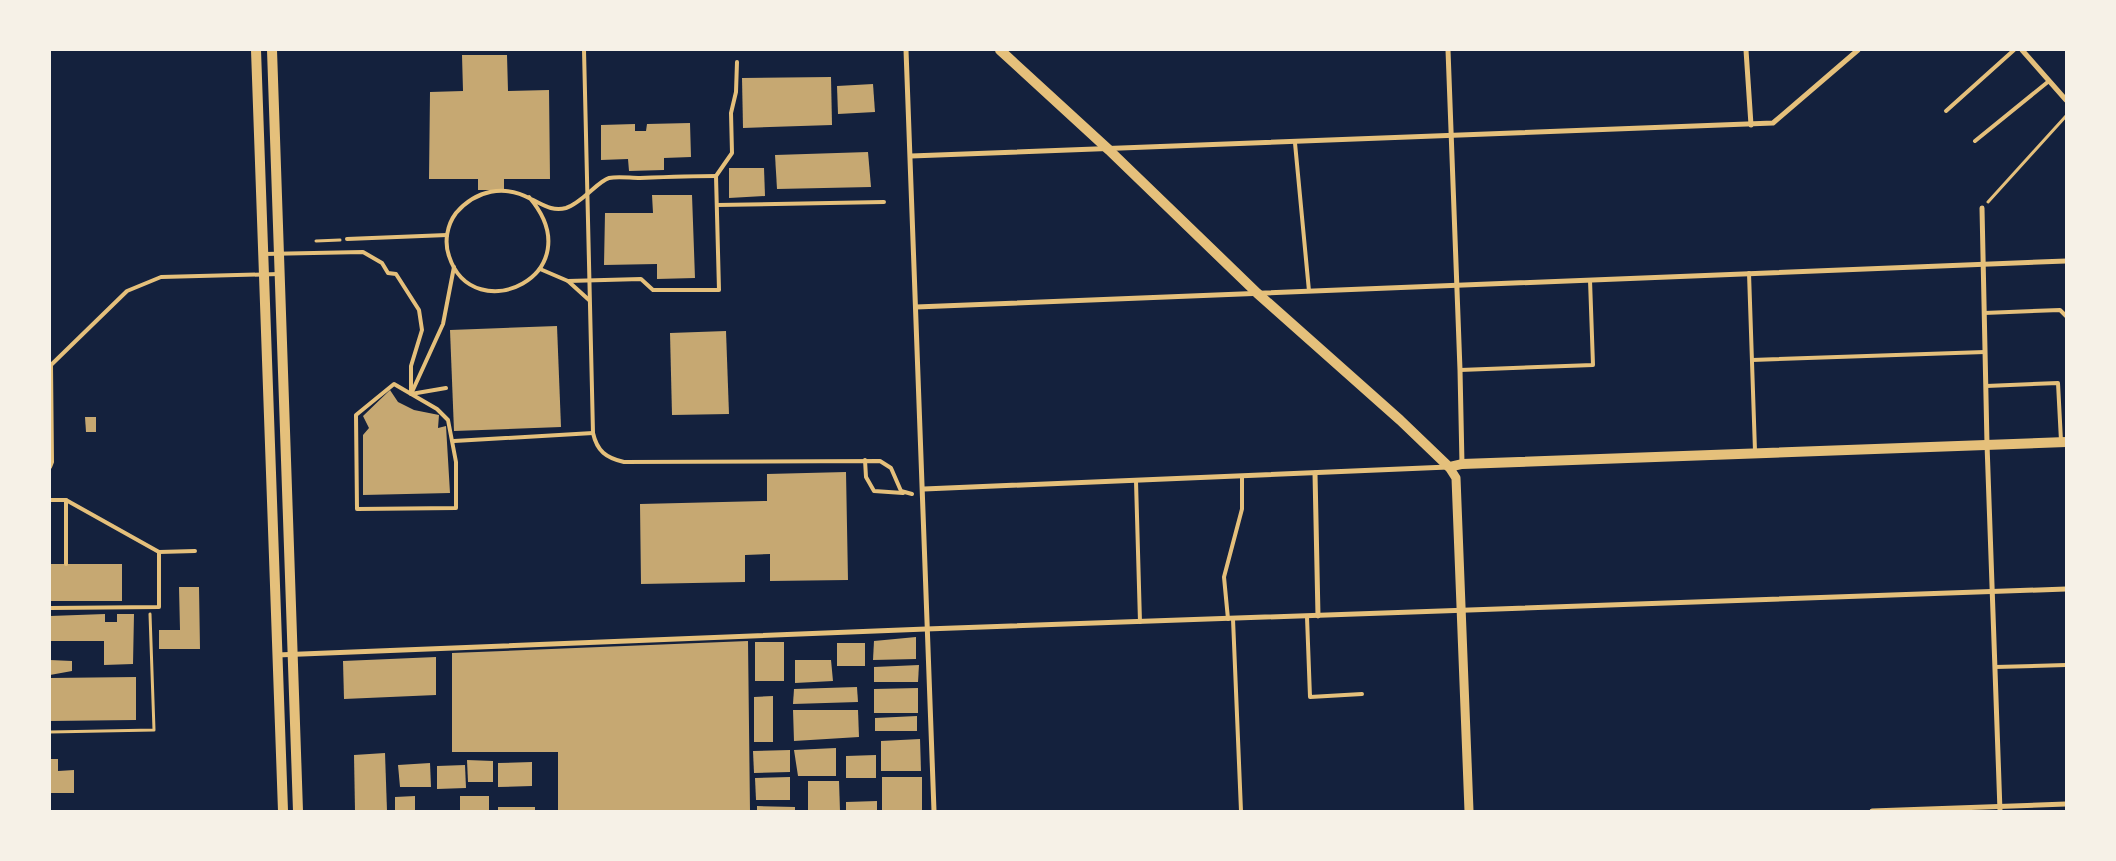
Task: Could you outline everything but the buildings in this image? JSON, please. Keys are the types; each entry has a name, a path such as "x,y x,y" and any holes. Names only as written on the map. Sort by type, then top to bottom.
{"main road":[{"path":"256,50 282,811"},
{"path":"272,50 298,811"},
{"path":"1000,50 1109,150 1258,293 1400,420 1449,467 1462,464 2064,442"}],"street":[{"path":"906,50 924,489 926,629 934,811"},
{"path":"1448,50 1450,137 1458,284 1462,464"},
{"path":"1746,50 1750,126"},
{"path":"911,156 1750,126 1773,123 1858,50"},
{"path":"2022,50 2066,100"},
{"path":"1982,208 1987,444 2000,809"},
{"path":"916,307 2066,261"},
{"path":"924,489 1449,467 1456,478 1468,811"},
{"path":"1315,473 1318,616"},
{"path":"277,655 926,629 1306,617 1992,590 2066,589"},
{"path":"1872,811 2040,808 2066,804"}],"lane":[{"path":"584,50 593,433 596,445 601,452 609,458 624,462 880,461 891,468 898,488 904,493"},
{"path":"1946,111 2014,50"},
{"path":"540,269 568,280 641,279 653,290 719,290 716,176 732,153 731,113 736,92 737,62"},
{"path":"1975,141 2049,81"},
{"path":"1295,143 1309,291"},
{"path":"529,197 544,218 548,230 548,250 540,269 526,283 516,289 496,292 476,287 462,277 454,267 448,253 447,235 452,218 467,202 480,194 506,191 529,197 548,209 565,209 586,197 608,178 716,176"},
{"path":"717,205 884,202"},
{"path":"347,239 447,235"},
{"path":"264,254 363,252 382,263 388,274 396,274 419,310 422,330 411,366 411,394"},
{"path":"411,394 443,324 454,267"},
{"path":"50,467 52,462 51,365 126,292 161,277 280,274"},
{"path":"1749,274 1755,454"},
{"path":"568,280 589,300"},
{"path":"1460,370 1593,365 1590,280"},
{"path":"1984,313 2060,310 2066,316"},
{"path":"1752,360 1985,352"},
{"path":"1986,386 2058,383 2064,442"},
{"path":"394,384 411,394 437,409 448,420 454,441 456,508 357,509 356,415 394,384"},
{"path":"411,394 446,388"},
{"path":"454,441 593,433"},
{"path":"865,460 866,477 874,491 912,494"},
{"path":"1241,811 1231,619 1224,578 1242,509 1242,476"},
{"path":"1136,480 1140,622"},
{"path":"50,500 66,500 159,552 194,551"},
{"path":"66,500 66,564"},
{"path":"50,608 159,606 159,552"},
{"path":"1306,617 1310,697 1362,694"},
{"path":"1995,667 2066,665"}],"path":[{"path":"1982,208 2066,116"},
{"path":"316,241 347,239"},
{"path":"50,732 154,730 150,606"}]}
